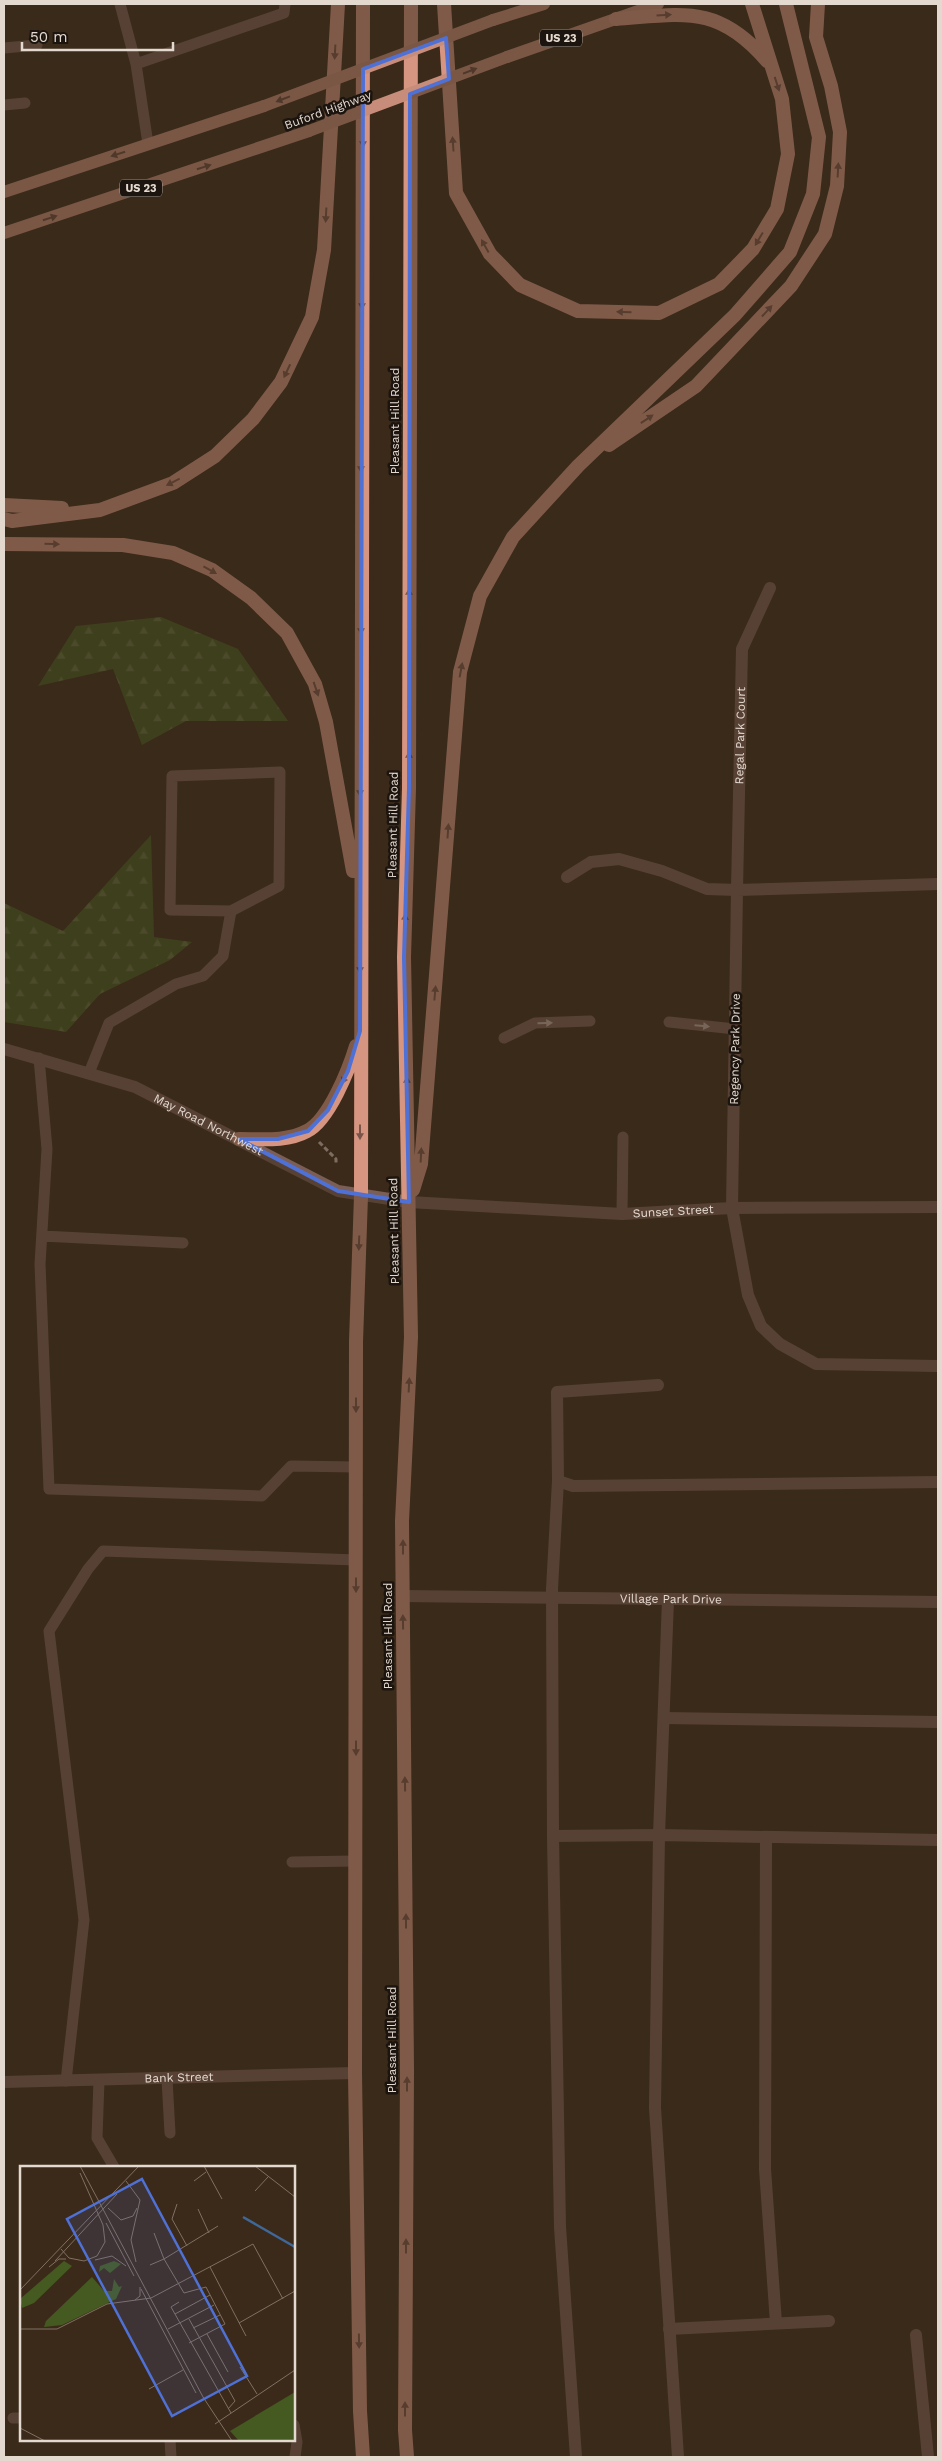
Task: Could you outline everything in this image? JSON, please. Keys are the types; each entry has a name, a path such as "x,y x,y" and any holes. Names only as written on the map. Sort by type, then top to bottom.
{"highway":[{"path":"4,518 12,521 100,510 172,484 215,456 253,419 282,382 312,317 324,250 338,4"},
{"path":"363,4 360,1194 356,1342 354,2073 360,2412 363,2457"},
{"name":"Pleasant Hill Road","path":"407,2457 405,2430 407,2071 402,1521 411,1337 404,957 409,788 411,4"},
{"path":"444,4 456,193 490,254 520,285 578,311 659,313 719,284 754,249 777,209 788,154 782,99 752,4"},
{"path":"409,1202 421,1164 460,672 480,596 513,537 578,466 734,315 790,252 813,194 819,137 786,4"},
{"path":"578,466 696,386 791,286 825,234 838,186 840,132 831,86 816,37 818,4"},
{"path":"616,19 684,14 708,18 733,28 752,44 771,65"},
{"path":"4,505 100,510"},
{"path":"4,544 123,545 173,554 220,576 251,598 287,633 315,684 326,722 360,905"},
{"path":"239,1139 278,1139 308,1131 328,1110 348,1071 360,1031"}],"main road":[{"name":"Buford Highway","path":"4,192 264,106 493,20 544,4"},
{"name":"Buford Highway","path":"4,234 278,143 507,57 658,4"}],"street":[{"name":"Regal Park Court","path":"738,890 742,649 770,588"},
{"path":"567,877 592,862 619,860 662,872 707,889 738,890 938,884"},
{"name":"Regency Park Drive","path":"738,890 732,1208 748,1295 761,1326 780,1344 816,1364 938,1366"},
{"name":"May Road Northwest","path":"4,1049 135,1087 338,1191 409,1202"},
{"name":"Sunset Street","path":"409,1202 622,1214 732,1208 938,1207"},
{"path":"576,2457 560,2227 553,1836 552,1598 558,1481 557,1392 658,1385"},
{"path":"558,1481 573,1486 938,1482"},
{"name":"Village Park Drive","path":"403,1596 938,1602"},
{"path":"668,1600 659,1835 654,2108 678,2457"},
{"path":"664,1718 938,1722"},
{"path":"553,1836 659,1835 938,1840"},
{"path":"766,1837 765,2169 776,2324"},
{"name":"Bank Street","path":"4,2082 66,2082 354,2073"},
{"path":"669,2329 830,2321"},
{"path":"916,2334 928,2457"}],"lane":[{"path":"120,4 136,64 148,144"},
{"path":"136,64 284,13 284,4"},
{"path":"4,48 37,45"},
{"path":"4,105 26,103"},
{"path":"280,772 279,886 231,911 170,910 172,776 280,772"},
{"path":"89,1073 109,1023 176,984 203,976 223,956 231,911"},
{"path":"504,1038 535,1023 590,1021"},
{"path":"669,1022 735,1029"},
{"path":"39,1058 47,1149 40,1264 49,1489 262,1496 291,1466 356,1467"},
{"path":"622,1214 623,1138"},
{"path":"42,1236 183,1244"},
{"path":"66,2082 84,1920 49,1631 88,1569 103,1551 356,1560"},
{"path":"292,1862 355,1861"},
{"path":"167,2078 170,2133"},
{"path":"99,2080 97,2138 113,2166"},
{"path":"295,2431 297,2442 295,2457"},
{"path":"170,2441 171,2457"}],"path":[{"path":"318,1141 336,1162 344,1160"}],"highlighted area":[{"path":"446,38 449,79 410,94 409,788 404,957 409,1202 338,1191 239,1139 278,1139 308,1131 328,1110 348,1071 360,1031 363,69"}],"green space":[{"path":"161,617 238,649 288,721 186,721 142,745 113,669 38,686 76,626"},
{"path":"151,835 154,937 192,942 170,960 100,994 66,1032 4,1022 4,903 63,931"}]}
